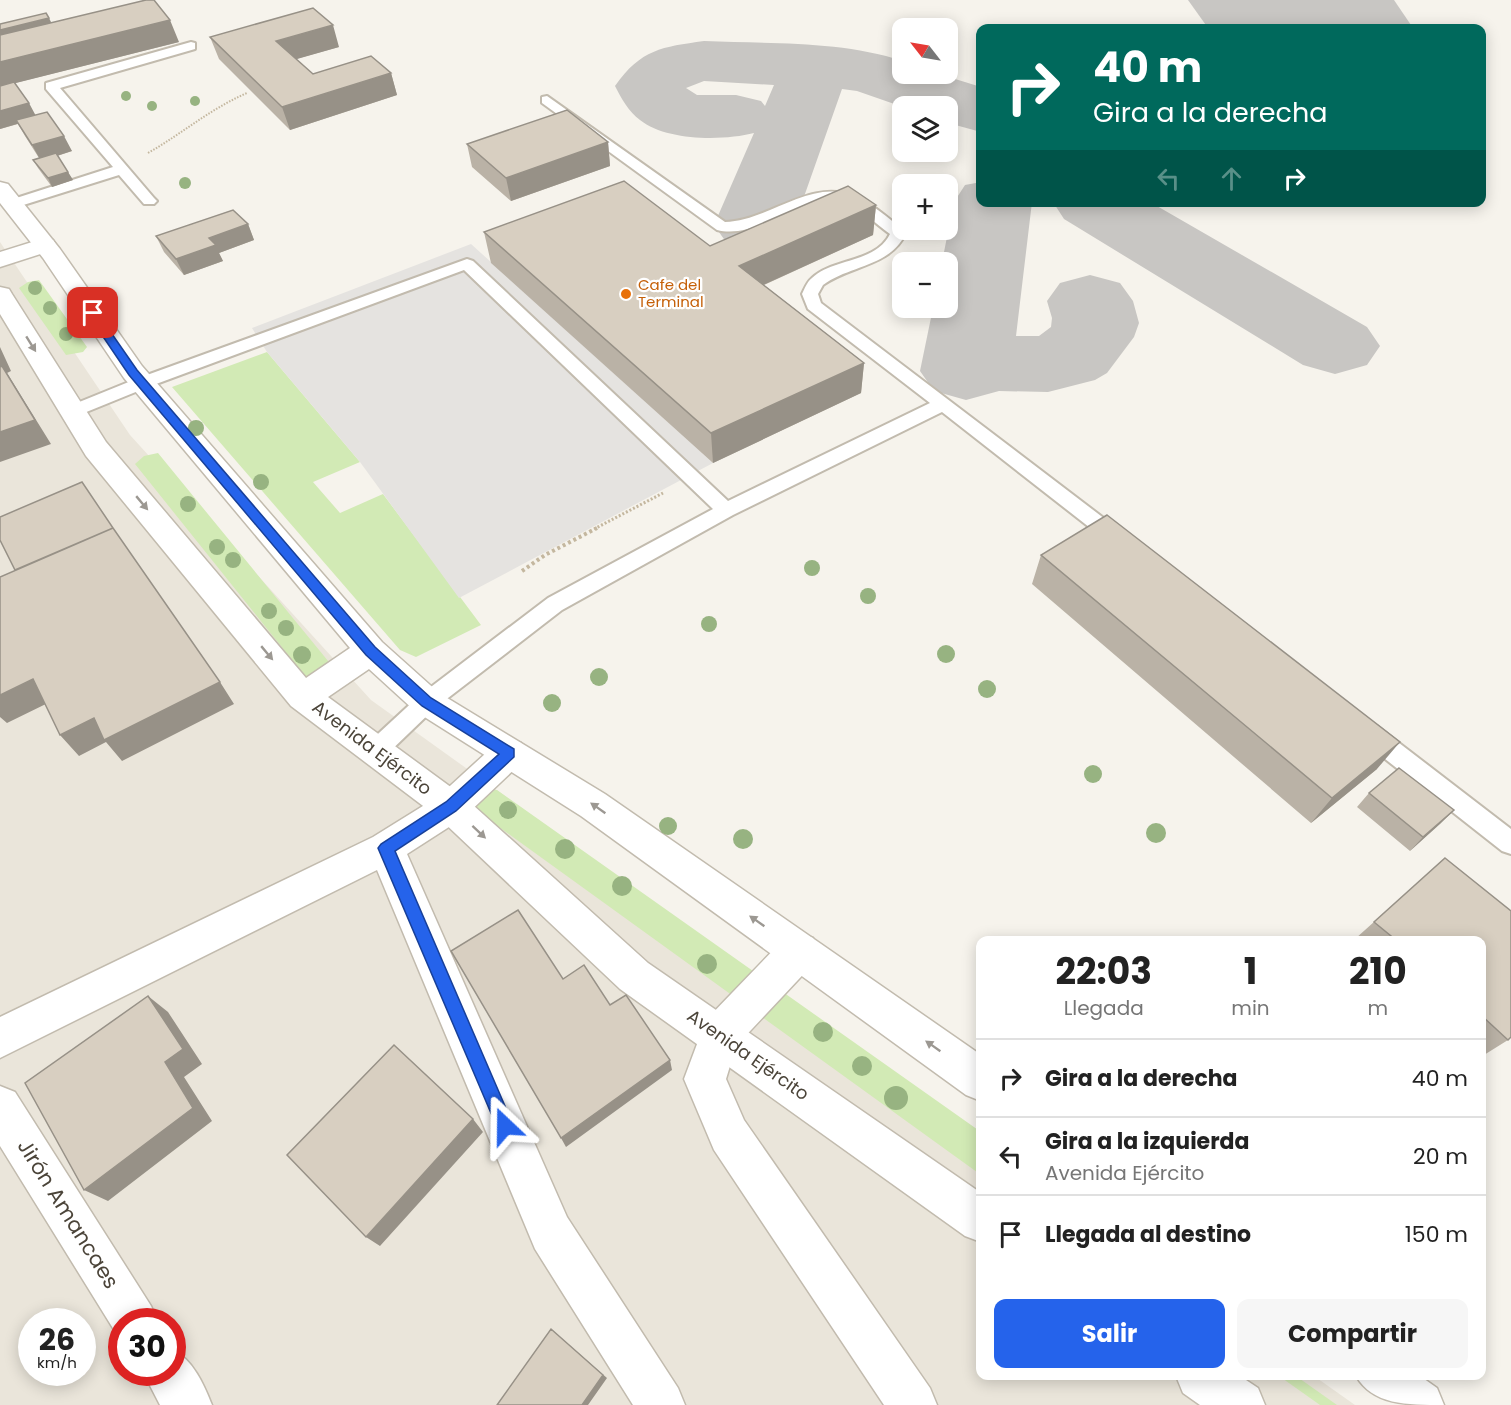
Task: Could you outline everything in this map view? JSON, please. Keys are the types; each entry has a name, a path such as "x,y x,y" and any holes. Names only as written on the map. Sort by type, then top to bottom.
{"street":[{"path":"6,197 45,245 142,383 371,651 427,702 593,805 976,1076"},
{"path":"0,260 45,245"},
{"name":"Avenida Ejército","path":"0,294 96,449 303,697 451,807 634,976 720,1034 976,1216"},
{"path":"303,697 371,651"},
{"path":"0,1038 386,848 451,807 509,753"},
{"path":"386,848 551,1233 661,1405"},
{"path":"799,951 720,1034 705,1079 729,1135 913,1405"},
{"name":"Jirón Amancaes","path":"0,1107 126,1308"},
{"path":"1206,1380 1241,1405"},
{"path":"1386,1380 1420,1405"},
{"path":"176,1386 188,1405"}],"lane":[{"path":"149,201 51,86 191,46"},
{"path":"547,100 722,226 738,229 754,225 815,199 828,196 848,198 898,233 896,241 886,250 817,281 810,294 814,305 1132,550"},
{"path":"6,197 122,169"},
{"path":"73,411 142,383 466,264 726,510"},
{"path":"374,752 427,702 555,604 726,510 943,404"},
{"path":"1350,719 1511,843"}],"path":[{"path":"148,153 185,132 217,106 247,93"},
{"path":"522,572 545,555 692,478"}],"shaded area":[{"path":"0,242 130,435 371,700 976,1133 976,1380 1320,1380 1355,1405 0,1405"},
{"path":"471,244 713,463 459,598 360,462 267,352 252,328"}],"green space":[{"path":"39,280 87,347 83,352 66,355 19,288 28,282"},
{"path":"267,352 360,462 313,482 340,513 383,494 481,625 416,657 400,650 172,387"},
{"path":"158,453 333,667 308,680 135,464 144,456"},
{"path":"492,790 497,790 976,1128 976,1171 474,809 475,804"},
{"path":"1285,1380 1302,1380 1337,1405 1320,1405"}],"building":[{"path":"154,0 170,20 0,62 0,35"},
{"path":"313,8 333,25 276,41 313,74 371,56 391,73 282,107 210,37"},
{"path":"46,13 49,18 0,30 0,24"},
{"path":"14,82 29,103 0,111 0,86"},
{"path":"567,110 608,142 506,178 467,144"},
{"path":"47,112 64,136 32,145 16,120"},
{"path":"56,153 68,172 48,178 33,160"},
{"path":"624,181 710,246 848,186 876,205 739,266 864,363 711,433 484,232"},
{"path":"233,210 248,224 209,238 216,245 176,259 156,236"},
{"path":"2,366 35,420 0,432 0,367"},
{"path":"82,482 113,528 15,570 0,540 0,517"},
{"path":"1107,515 1400,742 1332,798 1041,555"},
{"path":"113,528 220,682 104,740 94,718 60,735 33,679 0,695 0,577"},
{"path":"1399,768 1454,810 1423,837 1369,793"},
{"path":"1445,858 1511,911 1511,1037 1508,1040 1486,1020 1486,936 1391,936 1374,922"},
{"path":"518,910 563,979 584,965 610,1005 626,995 670,1060 561,1138 451,951"},
{"path":"148,996 183,1049 165,1062 193,1108 84,1190 25,1083"},
{"path":"394,1045 473,1119 366,1237 287,1155"},
{"path":"551,1329 603,1375 582,1405 497,1405"}],"taxiway":[{"path":"1255,0 1270,13 1274,24"},
{"path":"736,116 711,117 675,111 665,106 650,86 661,74 679,65 704,61 816,67"},
{"path":"754,225 816,67"},
{"path":"816,67 871,73 976,109"},
{"path":"969,355 992,207"},
{"path":"1100,207 1335,346"},
{"path":"969,355 998,362 1031,365 1063,360 1076,353 1086,343 1095,328 1096,323 1090,301"},
{"path":"966,371 969,355"}],"runway":[{"path":"1266,0 1323,24"}],"place":[{"name":"Cafe del Terminal","path":"626,294"}],"route":[{"path":"93,313 133,372 371,651 427,702 509,753 451,807 386,848 505,1126"}]}
